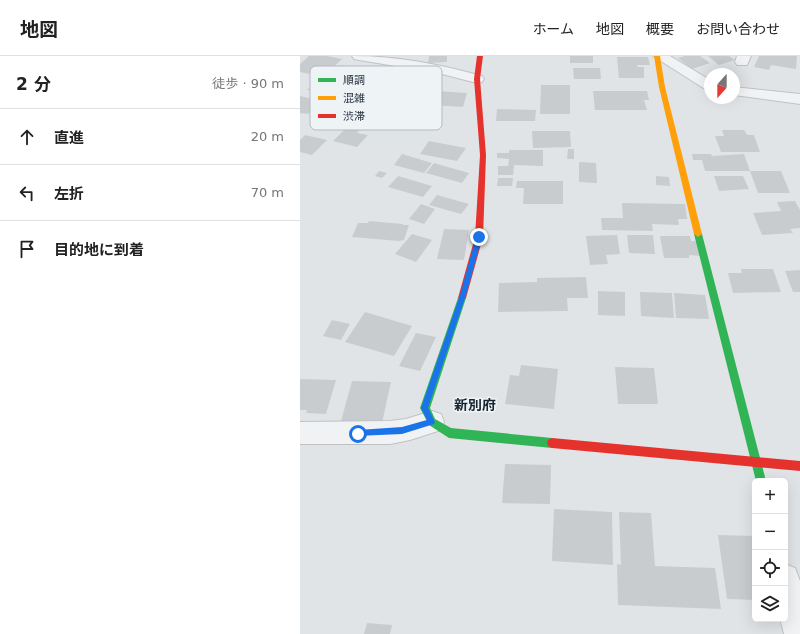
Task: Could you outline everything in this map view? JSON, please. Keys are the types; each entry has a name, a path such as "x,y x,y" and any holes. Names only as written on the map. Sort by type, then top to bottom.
{"street":[{"path":"359,56 409,60 432,66"},
{"path":"480,56 477,78 483,155 479,237 463,295 425,408 432,422 449,433 757,464 800,466"},
{"path":"659,56 704,82"},
{"path":"659,56 662,87 760,478"},
{"path":"442,69 477,78"},
{"path":"740,92 800,99"},
{"path":"300,433 316,432 358,434 402,431 432,422"},
{"path":"787,586 799,634"}],"building":[{"path":"309,56 327,56 342,59 335,66 310,66 310,74 300,72 300,64"},
{"path":"429,56 447,56 447,62 428,63"},
{"path":"570,56 593,56 593,63 570,63"},
{"path":"685,56 700,56 710,63 692,69 678,58"},
{"path":"708,56 729,56 735,60 719,65"},
{"path":"759,56 797,56 796,69 771,65 769,70 754,67"},
{"path":"617,57 648,57 650,65 637,65 638,67 644,67 644,78 619,78"},
{"path":"573,68 600,68 601,79 574,79"},
{"path":"541,85 570,85 570,114 540,114"},
{"path":"442,91 467,93 463,107 442,106"},
{"path":"593,91 647,91 649,100 644,100 647,110 595,110"},
{"path":"300,96 310,98 310,112 308,114 300,113"},
{"path":"497,109 536,110 535,121 496,121"},
{"path":"344,130 359,130 357,133 368,135 357,147 333,141"},
{"path":"722,130 744,130 747,135 754,135 760,152 721,152 715,136 724,136"},
{"path":"532,131 570,131 571,147 533,148"},
{"path":"305,135 327,140 312,155 300,152 300,140"},
{"path":"429,141 466,148 457,161 420,154"},
{"path":"568,149 574,149 574,159 567,159"},
{"path":"509,150 543,150 543,166 514,165 513,175 498,175 498,166 508,166 509,159 497,158 497,153 509,153"},
{"path":"402,154 432,163 424,173 394,165"},
{"path":"692,154 711,154 712,156 744,154 750,171 705,171 702,160 693,160"},
{"path":"579,162 596,163 597,183 579,182"},
{"path":"434,163 469,173 462,183 426,173"},
{"path":"379,171 387,173 382,178 375,176"},
{"path":"750,171 781,171 790,193 758,193"},
{"path":"398,176 432,186 423,197 388,187"},
{"path":"656,176 669,177 670,186 656,185"},
{"path":"714,176 743,176 749,189 719,191"},
{"path":"498,178 513,178 512,186 497,186"},
{"path":"517,181 563,181 563,204 523,204 524,188 516,188"},
{"path":"437,195 469,204 461,214 429,205"},
{"path":"795,201 800,210 800,228 790,229 793,233 762,235 753,213 781,211 777,202"},
{"path":"622,203 685,204 687,219 678,219 679,225 652,224 653,231 602,230 601,218 623,218"},
{"path":"421,204 435,209 424,224 409,219"},
{"path":"369,221 409,225 404,240 399,241 352,237 358,223 368,223"},
{"path":"444,229 469,230 464,260 437,259"},
{"path":"412,234 432,240 416,262 395,254"},
{"path":"617,235 620,254 606,255 608,264 590,265 586,236"},
{"path":"627,235 653,235 655,254 629,253"},
{"path":"660,236 690,236 691,241 697,241 700,256 689,255 689,258 664,258"},
{"path":"741,269 773,269 781,292 733,293 728,273 742,273"},
{"path":"800,270 800,292 793,292 785,271"},
{"path":"586,277 588,298 567,298 568,311 498,312 499,283 537,282 537,278"},
{"path":"598,291 625,292 625,316 598,315"},
{"path":"640,292 672,293 674,318 641,316"},
{"path":"674,293 705,295 709,319 676,318"},
{"path":"365,312 412,326 394,356 345,342"},
{"path":"332,320 350,324 341,340 323,336"},
{"path":"416,333 436,337 420,371 399,366"},
{"path":"521,365 558,369 554,409 505,404 510,375 519,376"},
{"path":"615,367 654,368 658,404 618,404"},
{"path":"300,379 336,380 326,414 306,413 307,410 300,410"},
{"path":"352,381 391,382 382,423 341,421"},
{"path":"505,464 551,465 550,504 502,503"},
{"path":"554,509 612,512 613,565 552,561"},
{"path":"619,512 651,513 655,566 715,568 721,609 618,605 617,564 621,565"},
{"path":"718,535 752,536 752,600 727,599"},
{"path":"367,623 392,625 390,634 364,634"}],"traffic: fast":[{"path":"698,234 760,478"},
{"path":"462,298 425,408 432,422 449,433 552,443"}],"traffic: slow":[{"path":"657,56 662,87 698,234"}],"traffic: jam":[{"path":"462,298 479,237 483,155 477,79 480,56"},
{"path":"552,443 800,466"}],"district":[{"name":"新別府","path":"475,405"}],"route":[{"path":"358,434 402,431 432,422 425,408 463,295 479,237"}]}
